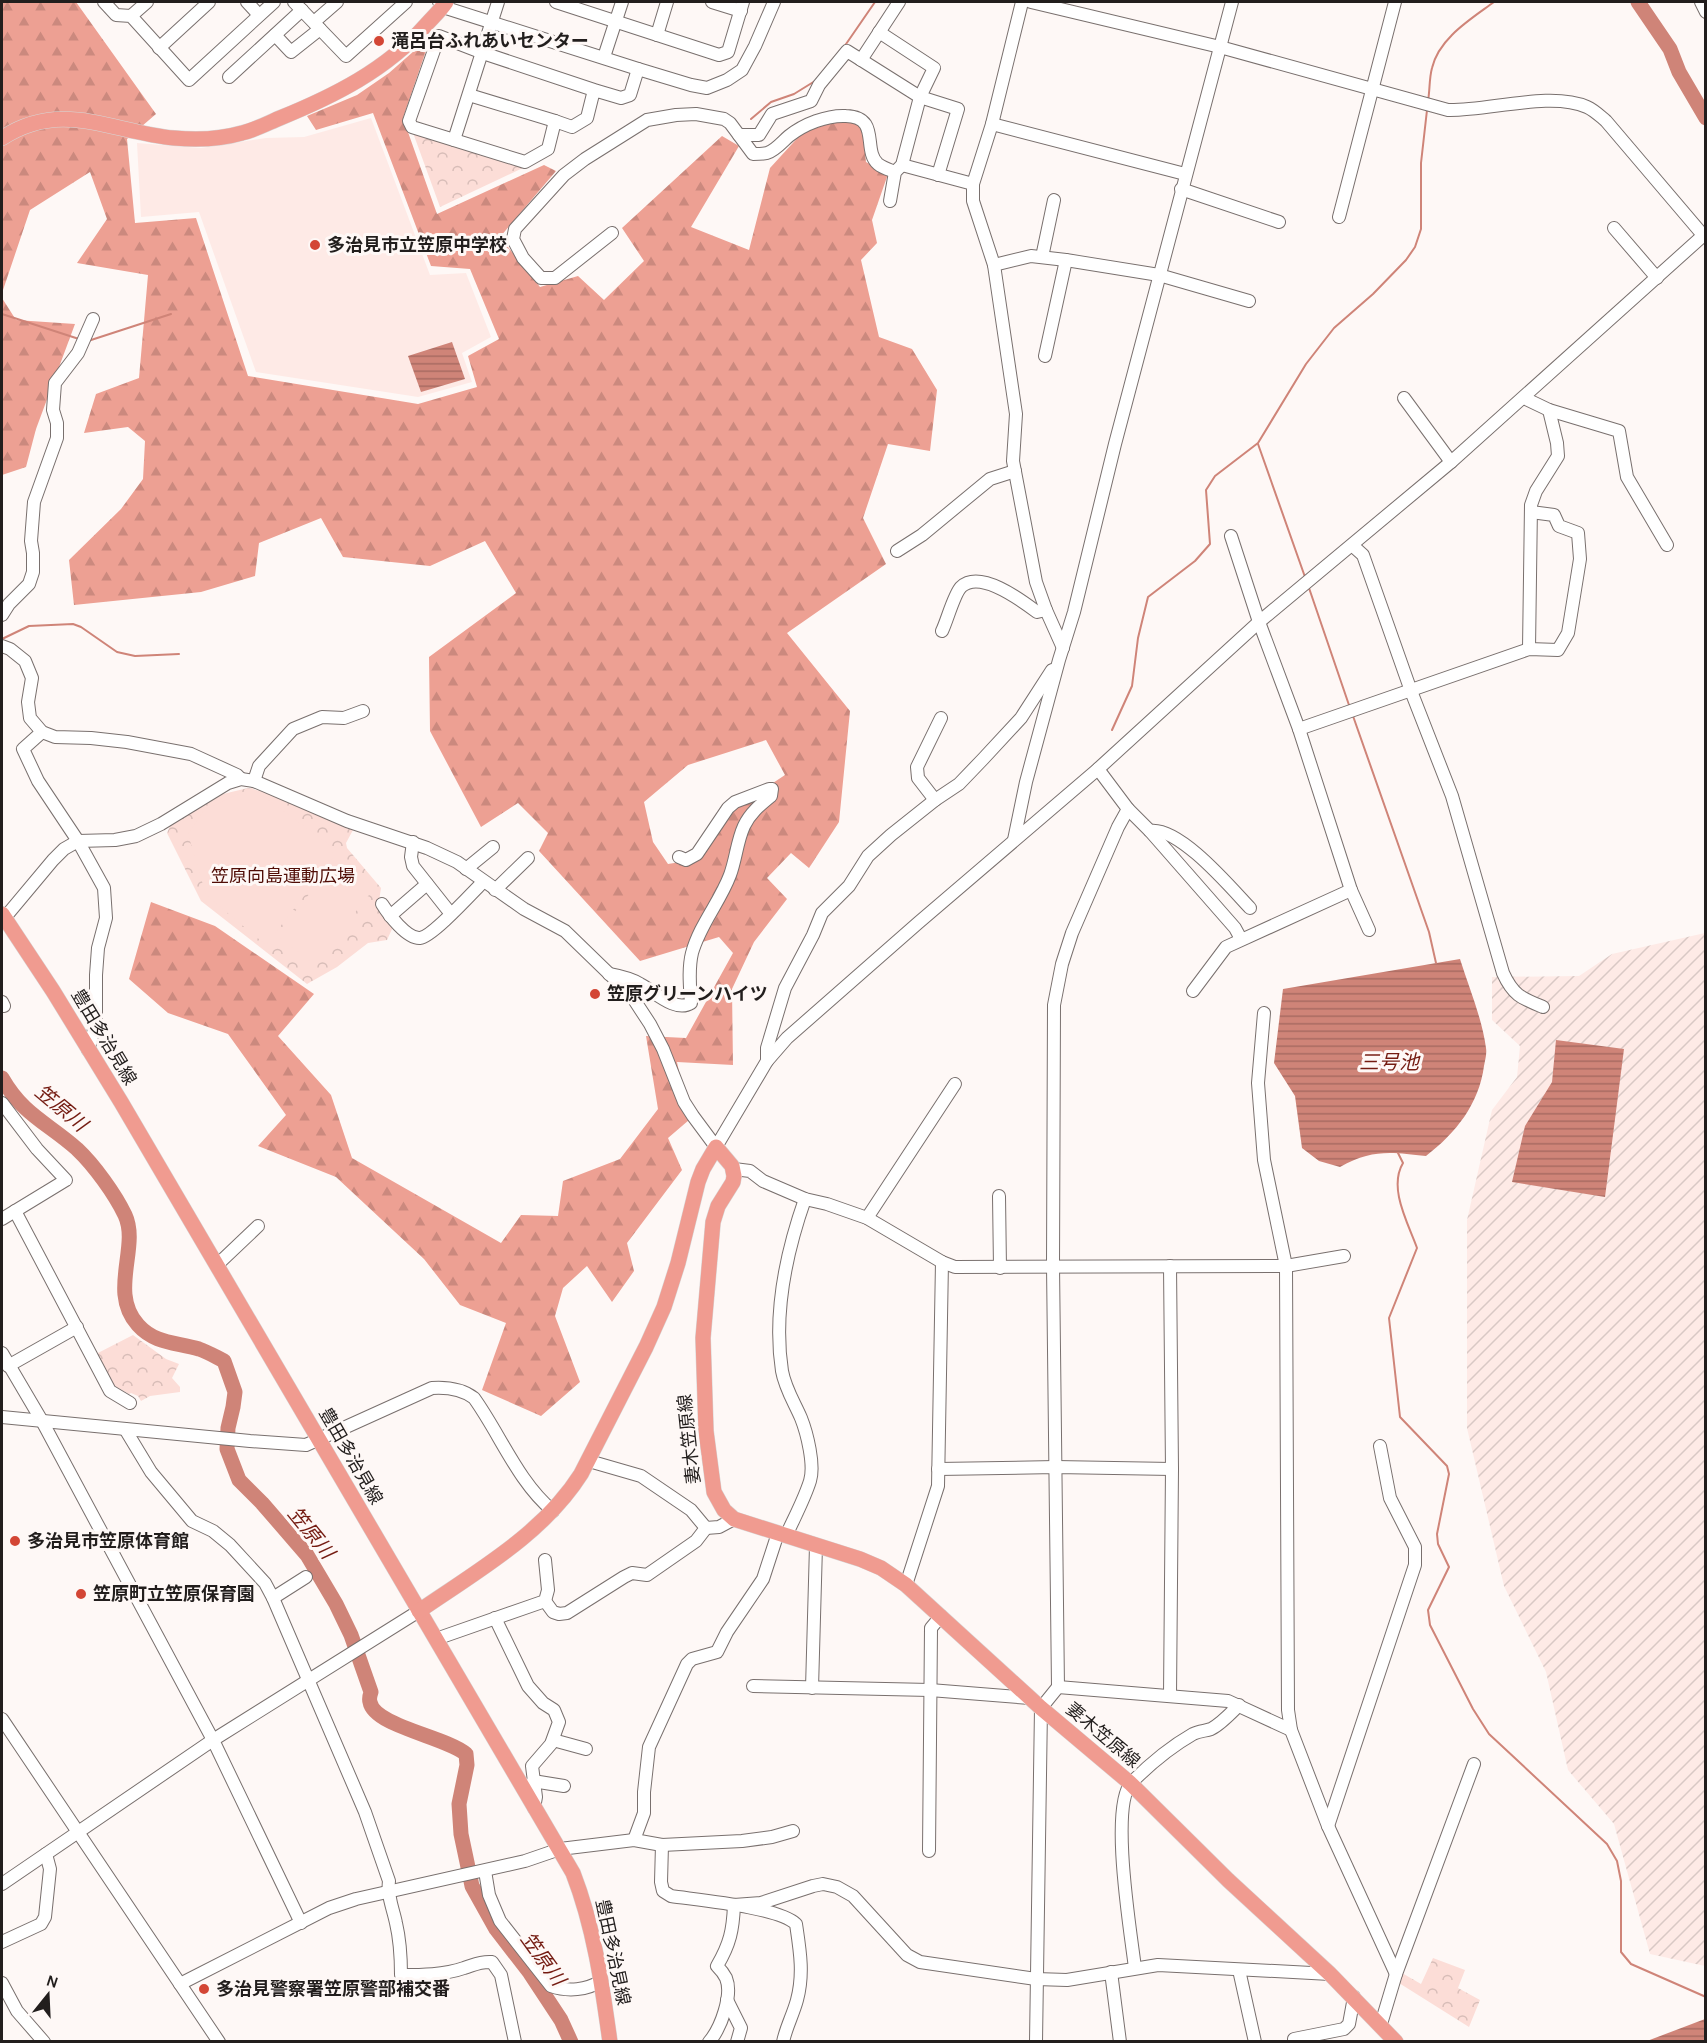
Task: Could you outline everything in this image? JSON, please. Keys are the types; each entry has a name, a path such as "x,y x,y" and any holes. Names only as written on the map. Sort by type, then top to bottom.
{"main road":[{"path":"2,138 13,130 42,121 70,118 174,138 208,138 243,133 322,100 367,76 413,39 442,3"},
{"name":"豊田多治見線","path":"2,918 53,991 218,1265 318,1440 573,1873 584,1900 592,1933 610,2042"},
{"path":"419,1611 533,1530 570,1492 589,1461 664,1306 678,1263 698,1182 716,1147 734,1169"},
{"name":"妻木笠原線","path":"734,1169 733,1182 718,1206 713,1222 703,1338 706,1431 714,1491 724,1510 734,1519 860,1559 881,1568 906,1585 1036,1703 1130,1783 1228,1880 1330,1974 1396,2042"}],"street":[{"path":"104,2 116,15 131,16 147,2"},
{"path":"159,48 209,2"},
{"path":"247,2 259,15"},
{"path":"131,16 189,80 274,2"},
{"path":"275,35 291,52 337,2"},
{"path":"229,77 275,35 298,6 346,56 406,2"},
{"path":"454,140 498,2"},
{"path":"556,2 719,55 728,52 742,6 712,2"},
{"path":"604,57 622,2"},
{"path":"657,35 667,2"},
{"path":"442,3 638,69 707,88 728,80 742,70 774,2"},
{"path":"861,60 899,2"},
{"path":"1022,2 992,124 973,184 973,201 994,265 1016,414 1013,461 1036,582 1063,648"},
{"path":"2,646 10,649 25,662 32,678 28,702 30,718 42,732 55,737 127,742 190,754 347,821 413,842 448,858 524,909 565,931 631,995 639,1006 663,1049 684,1102 716,1147 767,1061 787,1038 1098,769 1259,622 1353,546 1524,398 1704,234 1606,121 1588,108 1570,102 1551,100 1467,110 1448,110 1220,47 1031,2"},
{"path":"1014,840 1026,783 1074,612 1181,189 1232,2"},
{"path":"1339,217 1395,2"},
{"path":"1701,2 1706,12"},
{"path":"879,32 934,68 920,97 890,201"},
{"path":"555,121 548,149 525,162 412,127 409,121 439,36 483,53 621,98 630,95 638,69"},
{"path":"739,135 759,135 772,114 811,101 819,85 847,51 920,97 958,109 938,176"},
{"path":"469,95 572,127 587,118 594,90"},
{"path":"612,233 555,278 541,278 524,258 513,239 515,229 564,174 647,120 676,115 707,115 724,119 730,123 753,154 769,153 794,132 808,124 837,116 852,116 865,123 870,133 872,156 879,165 973,184"},
{"path":"992,124 1185,174"},
{"path":"1181,189 1279,222"},
{"path":"1042,257 1054,200"},
{"path":"1614,228 1657,278"},
{"path":"994,265 1031,256 1066,260 1159,275 1249,302"},
{"path":"1045,356 1066,260"},
{"path":"2,615 9,604 29,584 33,572 31,541 34,502 57,438 57,423 52,410 55,383 78,354 93,319"},
{"path":"1404,398 1451,462"},
{"path":"1524,398 1549,410 1619,431 1627,477 1667,545"},
{"path":"1529,649 1531,505 1536,492 1558,456 1549,410"},
{"path":"897,551 922,535 990,479 1015,471"},
{"path":"1299,729 1529,649 1558,650 1569,633 1580,559 1578,534 1558,526 1554,515 1531,512"},
{"path":"1231,536 1259,622 1299,729 1351,890 1369,930"},
{"path":"1353,546 1363,555 1411,691 1452,796 1503,973 1509,986 1520,998 1543,1007"},
{"path":"942,631 959,588 970,582 984,582 1018,597 1037,612 1046,610"},
{"path":"767,1061 767,1048 785,988 822,913 849,886 868,856 934,800 959,784 1021,718 1059,660"},
{"path":"2,918 64,849 78,841 114,840 136,836 161,824 228,783 247,780 293,729 321,717 344,717 363,711"},
{"path":"934,800 918,778 917,767 940,718"},
{"path":"42,732 23,749 38,781 78,841 104,888 106,918 98,948 96,1023 88,1050"},
{"path":"1098,769 1128,809 1235,928 1241,939"},
{"path":"608,974 634,981 678,1005 686,1006 691,1003 689,972 700,931 720,898 730,875 744,826 756,808 771,796 772,789 735,802 728,808 697,854 686,860 679,857"},
{"path":"1058,1687 1055,1553 1053,1027 1058,984 1072,933 1128,809"},
{"path":"1150,831 1158,829 1191,848 1250,908"},
{"path":"413,842 411,862 451,914"},
{"path":"466,869 493,847"},
{"path":"495,890 528,858"},
{"path":"382,904 403,930 417,938 422,938 438,926 483,882"},
{"path":"390,916 427,884"},
{"path":"1193,991 1226,946 1351,890"},
{"path":"1264,1013 1258,1094 1264,1160 1286,1266 1288,1710 1291,1730 1328,1826 1396,1974"},
{"path":"867,1218 955,1084"},
{"path":"2,1103 31,1143 66,1180 2,1219"},
{"path":"734,1169 750,1172 763,1181 805,1199 867,1218 942,1262 955,1267 1286,1266 1344,1256"},
{"path":"999,1196 1000,1268"},
{"path":"634,1840 644,1813 649,1747 687,1664 692,1659 717,1652 727,1632 763,1579 782,1534 811,1479 811,1456 801,1419 784,1383 780,1317 786,1260 805,1199"},
{"path":"15,1211 110,1391 130,1403"},
{"path":"218,1265 258,1226"},
{"path":"906,1585 938,1486 942,1262"},
{"path":"1170,1266 1172,1469 1170,1695"},
{"path":"8,1366 77,1327"},
{"path":"2,1353 42,1421 213,1740 301,1923"},
{"path":"2,1417 298,1445 318,1440 432,1388 453,1389 468,1393 474,1398 529,1484 541,1501 553,1511"},
{"path":"125,1429 151,1472 192,1521 213,1531 230,1545 265,1583 273,1598 310,1679 365,1812 389,1881 388,1892 401,1958 400,1975 420,1976 464,1968 483,1961 492,1962 501,1975 515,2042"},
{"path":"1328,1826 1415,1565 1415,1546 1390,1498 1380,1446"},
{"path":"589,1461 641,1476 691,1510 706,1528"},
{"path":"938,1469 1056,1467 1172,1469"},
{"path":"545,1601 553,1612 567,1613 632,1573 647,1575 696,1541 706,1528 719,1527 734,1519"},
{"path":"812,1688 816,1546"},
{"path":"545,1560 548,1590 545,1601"},
{"path":"273,1598 306,1577"},
{"path":"436,1639 545,1601"},
{"path":"2,1884 213,1740 419,1611"},
{"path":"929,1851 931,1628 941,1616"},
{"path":"495,1618 528,1686 558,1716 559,1722 551,1744 532,1766 536,1797 534,1808"},
{"path":"753,1686 930,1690 1036,1703 1058,1687 1170,1695 1228,1701 1291,1730"},
{"path":"1036,1703 1036,2042"},
{"path":"1135,1968 1122,1858 1125,1791 1130,1783 1165,1754 1195,1733 1212,1728 1239,1705"},
{"path":"2,1719 219,2042"},
{"path":"553,1740 586,1749"},
{"path":"1381,2024 1396,1974 1474,1764"},
{"path":"533,1781 564,1786"},
{"path":"180,1984 329,1908 388,1892 525,1861 560,1849 634,1840 662,1845 742,1841 793,1832"},
{"path":"662,1845 661,1882 663,1891 671,1896 734,1905 784,1916 796,1924 802,1969 796,2002 786,2026 783,2042"},
{"path":"2,1942 41,1924 45,1917 50,1869 46,1854"},
{"path":"485,1871 489,1895 500,1921 551,1986 559,1989 590,1988 601,1981"},
{"path":"734,1905 761,1903 823,1884 837,1887 853,1896 907,1955 920,1962 1036,1979 1066,1980 1158,1965 1330,1974"},
{"path":"734,1905 733,1925 728,1947 717,1966 726,1978 728,2000 741,2028 737,2042"},
{"path":"1239,1970 1255,2042"},
{"path":"1111,1972 1120,2042"},
{"path":"2,1983 17,2011 44,2042"},
{"path":"1293,2039 1344,2029 1349,2024 1354,1998"},
{"path":"709,2042 723,2019 728,2000"}],"shaded area":[{"name":"多治見市立笠原中学校","path":"371,118 430,275 466,273 491,337 462,353 472,382 418,397 256,372 199,212 141,217 137,143 201,148 266,138 304,137"},
{"path":"1705,933 1705,1966 1650,1954 1614,1824 1568,1770 1546,1672 1504,1586 1467,1428 1467,1220 1492,1110 1517,1077 1520,1046 1492,1020 1492,977 1579,976 1612,954"}],"green space":[{"path":"2,2 76,2 156,114 127,139 135,223 196,218 248,376 418,404 477,387 468,356 499,339 470,269 431,266 373,113 316,130 307,116 357,95 389,73 431,36 403,118 437,214 544,165 556,171 500,237 540,287 578,276 604,300 644,261 622,228 722,136 739,146 691,227 749,250 770,168 802,133 844,118 862,127 866,162 888,174 872,220 877,243 861,260 879,337 912,349 937,390 930,451 888,444 863,518 886,564 787,633 850,711 839,822 809,868 791,853 767,878 787,899 754,942 732,989 733,1065 677,1062 689,1120 668,1138 682,1170 627,1243 634,1271 612,1302 587,1266 563,1288 555,1316 580,1382 541,1416 482,1390 506,1323 460,1305 424,1259 336,1177 258,1146 286,1115 228,1034 168,1013 129,979 151,902 215,926 314,994 278,1036 331,1095 352,1158 501,1243 521,1215 558,1216 563,1181 620,1159 658,1109 646,1036 686,1038 733,953 719,937 640,961 539,851 548,833 518,803 481,827 430,731 429,657 516,593 485,541 430,566 343,557 321,518 259,543 255,576 201,592 74,605 69,560 121,509 143,479 145,441 128,427 84,433 96,394 139,378 148,275 77,263 107,219 90,172 30,210 2,293","holes":["766,740 785,775 737,807 699,859 668,864 653,842 644,802 688,765"]},
{"path":"412,130 527,166 440,207"},
{"path":"2,298 16,320 75,324 36,429 26,467 2,475"},
{"name":"笠原向島運動広場","path":"248,788 268,793 353,830 346,843 347,848 381,888 379,901 393,927 387,940 368,943 337,967 307,984 201,901 167,833 170,826 223,794"},
{"path":"252,788 331,846 333,858 266,945 206,895 188,834 204,810"},
{"path":"336,861 373,890 314,964 276,935"},
{"path":"133,1335 166,1359 179,1364 172,1378 180,1387 180,1392 150,1396 141,1401 138,1396 113,1385 96,1354"},
{"path":"1433,1958 1465,1970 1458,1988 1480,2000 1469,2027 1399,1983 1402,1973 1421,1984"}],"water":[{"path":"452,342 465,379 421,392 408,356"},
{"name":"三号池","path":"1460,959 1478,1014 1486,1052 1477,1093 1464,1117 1447,1138 1426,1156 1382,1153 1362,1157 1340,1167 1319,1161 1302,1148 1295,1096 1274,1063 1283,989"},
{"path":"1556,1040 1624,1049 1605,1197 1512,1182 1525,1126 1552,1082"},
{"path":"1705,2019 1705,2041 1647,2041"}],"waterway":[{"path":"844,47 875,2"},
{"path":"1428,101 1430,76 1441,47 1466,22 1494,2"},
{"path":"1638,2 1670,49 1679,72 1706,118"},
{"path":"751,119 771,102 794,94 815,81"},
{"path":"1112,730 1132,686 1138,638 1148,597 1195,561 1210,544 1206,490 1215,476 1258,443 1306,364 1334,328 1373,294 1406,260 1415,247 1421,229 1421,163 1427,110"},
{"path":"2,314 79,339"},
{"path":"88,341 171,314"},
{"path":"1258,444 1305,577"},
{"path":"1309,588 1350,708"},
{"path":"2,639 29,626 73,624 117,652 135,656 179,654"},
{"path":"1353,716 1429,932 1436,963"},
{"name":"笠原川","path":"2,1078 27,1110 84,1156 104,1180 121,1207 129,1228 125,1298 129,1312 138,1325 151,1336 166,1342 199,1349 224,1361 235,1392 228,1428 227,1449 239,1480 307,1555 336,1604 351,1635 371,1692 370,1701 374,1710 397,1725 443,1742 466,1754 467,1765 459,1804 461,1834 472,1886 496,1929 530,1973 561,2020 571,2042"},
{"path":"1398,1153 1403,1163 1399,1173 1398,1194 1417,1248 1389,1318 1400,1417 1447,1466 1449,1474 1437,1534 1438,1544 1449,1567 1428,1610 1430,1625 1473,1709 1489,1734 1607,1844 1617,1861 1621,1881 1621,1952 1631,1964 1706,1997"}],"place":[{"name":"滝呂台ふれあいセンター","path":"379,41"},
{"name":"多治見市立笠原中学校","path":"315,245"},
{"name":"笠原グリーンハイツ","path":"595,994"},
{"name":"多治見市笠原体育館","path":"15,1541"},
{"name":"笠原町立笠原保育園","path":"81,1594"},
{"name":"多治見警察署笠原警部補交番","path":"204,1989"}]}
